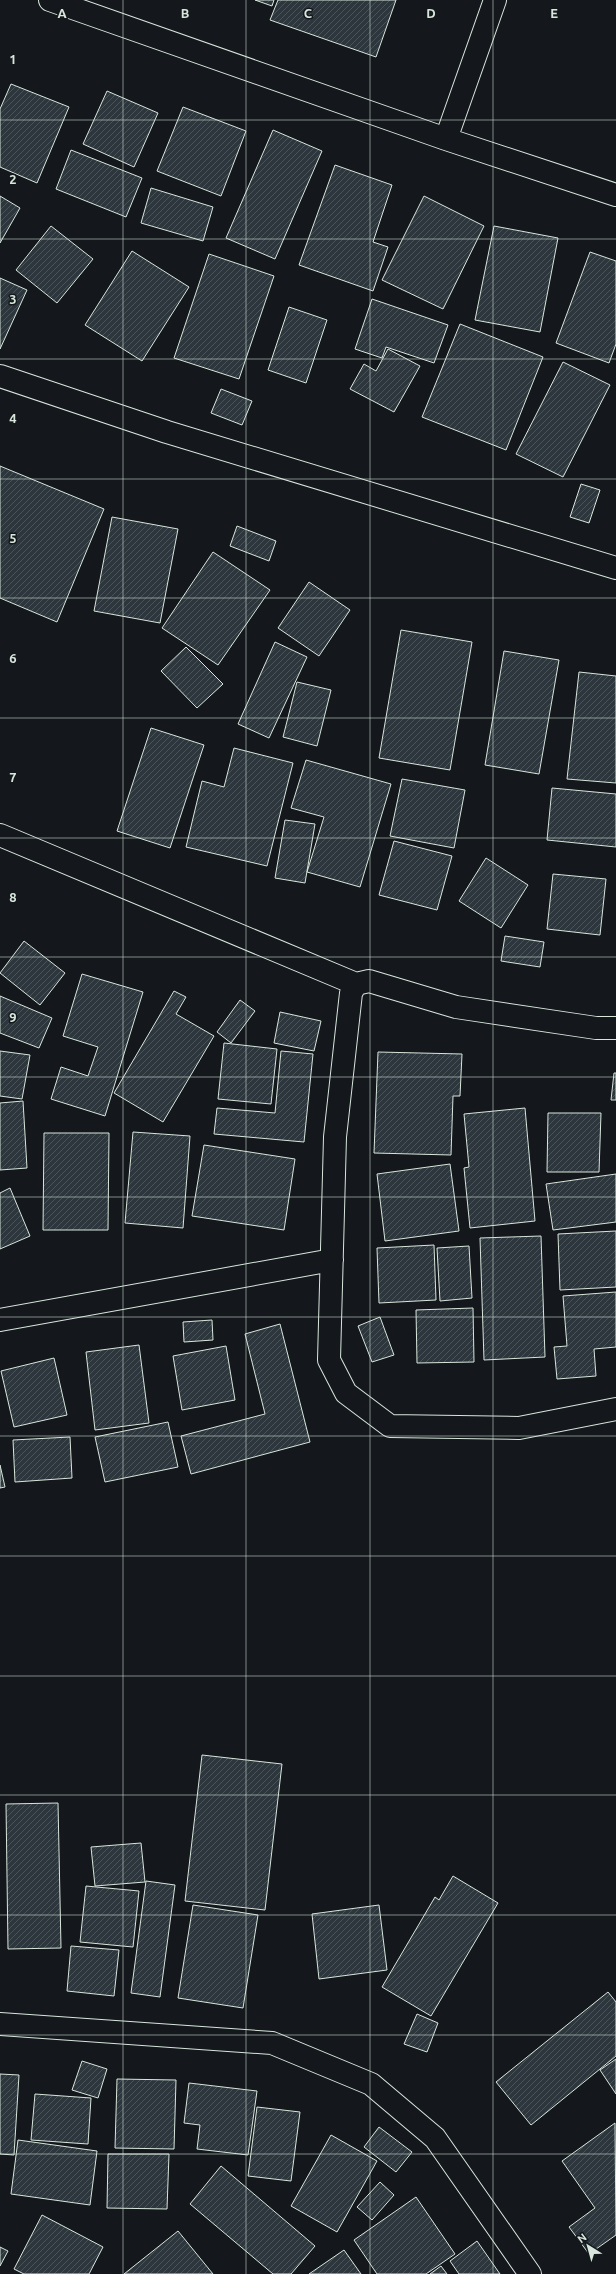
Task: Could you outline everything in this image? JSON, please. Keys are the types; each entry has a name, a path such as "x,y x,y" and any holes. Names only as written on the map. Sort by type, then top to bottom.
{"street":[{"path":"50,0 446,139 616,195"},
{"path":"446,139 495,0"},
{"path":"0,376 167,432 616,568"},
{"path":"0,834 356,984 369,981 456,1007 596,1028 616,1028"},
{"path":"356,984 351,992 336,1137 329,1360 346,1393 390,1426 519,1428 616,1409"},
{"path":"0,1320 332,1260"},
{"path":"0,2024 272,2043 371,2084 435,2138 530,2274"}],"building":[{"path":"255,0 274,0 272,6"},
{"path":"278,0 396,0 376,57 270,20"},
{"path":"11,84 69,107 37,183 0,167 0,109"},
{"path":"107,91 158,113 134,167 83,144"},
{"path":"183,107 246,131 221,196 157,171"},
{"path":"273,130 322,151 275,259 226,238"},
{"path":"71,150 142,178 126,217 56,189"},
{"path":"335,165 392,185 373,242 388,247 373,291 299,265"},
{"path":"151,188 213,207 203,241 141,223"},
{"path":"0,196 20,208 0,243"},
{"path":"424,196 484,226 443,309 382,280"},
{"path":"51,226 93,259 57,303 16,270"},
{"path":"494,226 558,238 540,332 475,320"},
{"path":"132,251 189,287 142,361 85,325"},
{"path":"590,252 616,261 616,344 609,363 556,343"},
{"path":"209,254 274,276 239,379 174,358"},
{"path":"0,278 27,290 0,349"},
{"path":"372,299 448,325 434,363 386,347 382,358 355,349"},
{"path":"289,307 327,320 306,383 268,370"},
{"path":"460,324 543,357 506,450 422,417"},
{"path":"388,349 420,366 394,412 350,389 364,364 376,371"},
{"path":"563,362 610,385 563,477 516,454"},
{"path":"221,389 252,401 242,425 211,413"},
{"path":"0,466 104,509 57,622 0,598"},
{"path":"581,484 600,490 589,523 570,517"},
{"path":"112,517 178,529 160,623 94,611"},
{"path":"237,526 276,541 269,561 230,546"},
{"path":"213,552 270,590 218,665 162,628"},
{"path":"309,582 350,610 319,656 278,628"},
{"path":"401,630 472,642 450,770 379,758"},
{"path":"275,642 307,657 269,738 238,724"},
{"path":"186,647 223,684 197,708 161,671"},
{"path":"504,651 559,660 539,774 485,765"},
{"path":"579,672 616,676 616,783 567,779"},
{"path":"297,682 331,690 317,746 283,737"},
{"path":"151,728 204,745 170,848 117,831"},
{"path":"234,748 293,763 267,866 186,847 202,781 224,787"},
{"path":"306,760 391,784 360,887 307,872 324,817 291,808"},
{"path":"402,779 465,790 454,848 390,836"},
{"path":"552,788 616,794 616,847 547,840"},
{"path":"285,820 315,824 305,883 275,878"},
{"path":"394,841 452,856 437,910 379,895"},
{"path":"486,858 528,885 501,928 459,901"},
{"path":"553,874 606,879 600,935 547,929"},
{"path":"505,936 544,942 540,967 501,961"},
{"path":"24,941 65,973 40,1005 0,973"},
{"path":"82,974 143,992 105,1116 51,1099 61,1067 88,1076 98,1047 63,1036"},
{"path":"174,991 186,997 176,1014 214,1036 163,1122 114,1093"},
{"path":"0,996 52,1018 39,1048 0,1033"},
{"path":"240,1000 255,1011 231,1043 217,1032"},
{"path":"280,1012 321,1021 314,1051 274,1043"},
{"path":"224,1043 277,1049 271,1104 218,1099"},
{"path":"0,1051 30,1055 22,1099 0,1096"},
{"path":"281,1051 313,1054 304,1142 214,1134 217,1108 275,1113"},
{"path":"378,1052 462,1054 460,1096 453,1096 451,1155 374,1153"},
{"path":"614,1073 616,1073 616,1100 611,1100"},
{"path":"23,1101 27,1168 0,1170 0,1103"},
{"path":"525,1108 535,1221 470,1228 464,1168 469,1167 464,1114"},
{"path":"548,1113 601,1113 599,1172 547,1172"},
{"path":"133,1132 190,1136 183,1228 125,1223"},
{"path":"44,1133 109,1133 108,1230 43,1230"},
{"path":"204,1145 295,1159 284,1230 192,1216"},
{"path":"450,1164 459,1231 385,1241 377,1174"},
{"path":"616,1174 616,1222 553,1230 546,1184"},
{"path":"10,1188 30,1236 0,1249 0,1193"},
{"path":"616,1231 616,1287 560,1290 558,1234"},
{"path":"541,1236 545,1357 484,1360 480,1238"},
{"path":"434,1245 436,1300 379,1303 377,1248"},
{"path":"469,1246 472,1298 440,1301 437,1248"},
{"path":"616,1292 616,1347 594,1349 596,1376 557,1379 554,1347 567,1346 563,1296"},
{"path":"473,1308 474,1362 417,1363 416,1310"},
{"path":"380,1317 394,1355 372,1362 358,1326"},
{"path":"212,1320 213,1340 184,1342 183,1322"},
{"path":"280,1324 310,1442 191,1474 181,1436 265,1414 245,1334"},
{"path":"139,1345 149,1423 95,1430 86,1352"},
{"path":"226,1346 235,1400 182,1410 173,1356"},
{"path":"54,1358 67,1415 14,1427 1,1371"},
{"path":"168,1422 178,1467 105,1482 95,1437"},
{"path":"70,1437 72,1478 15,1482 13,1440"},
{"path":"0,1465 5,1487 0,1488"},
{"path":"202,1755 282,1764 265,1910 185,1901"},
{"path":"58,1803 61,1948 8,1949 6,1804"},
{"path":"141,1843 145,1882 95,1886 91,1847"},
{"path":"453,1876 498,1903 431,2016 382,1987 435,1897 439,1900"},
{"path":"146,1881 175,1885 160,1997 131,1993"},
{"path":"86,1886 139,1891 133,1947 80,1942"},
{"path":"193,1905 258,1915 243,2008 178,1998"},
{"path":"379,1905 387,1970 319,1979 312,1914"},
{"path":"71,1946 119,1950 114,1996 67,1991"},
{"path":"608,1992 616,2002 616,2056 531,2125 496,2082"},
{"path":"417,2014 438,2023 427,2052 404,2044"},
{"path":"616,2059 616,2094 600,2070"},
{"path":"82,2061 107,2069 98,2098 72,2090"},
{"path":"0,2074 19,2075 14,2155 0,2154"},
{"path":"117,2079 176,2080 174,2149 115,2148"},
{"path":"189,2083 257,2091 248,2155 197,2149 200,2125 184,2123"},
{"path":"35,2094 91,2098 88,2144 31,2140"},
{"path":"257,2107 300,2112 291,2181 248,2176"},
{"path":"615,2123 616,2235 589,2254 569,2227 595,2208 562,2161"},
{"path":"379,2127 412,2152 396,2172 364,2147"},
{"path":"331,2135 377,2161 337,2232 291,2206"},
{"path":"18,2140 97,2151 90,2205 11,2194"},
{"path":"108,2154 169,2154 167,2209 107,2208"},
{"path":"221,2166 315,2246 291,2274 273,2274 190,2204"},
{"path":"380,2182 394,2195 372,2220 357,2207"},
{"path":"416,2197 455,2254 426,2274 377,2274 354,2240"},
{"path":"42,2215 103,2247 89,2274 24,2274 14,2269"},
{"path":"178,2231 213,2274 124,2274"},
{"path":"477,2241 500,2274 459,2274 450,2261"},
{"path":"0,2247 8,2251 0,2266"},
{"path":"344,2250 361,2274 309,2274"},
{"path":"441,2266 447,2274 430,2274"}]}
